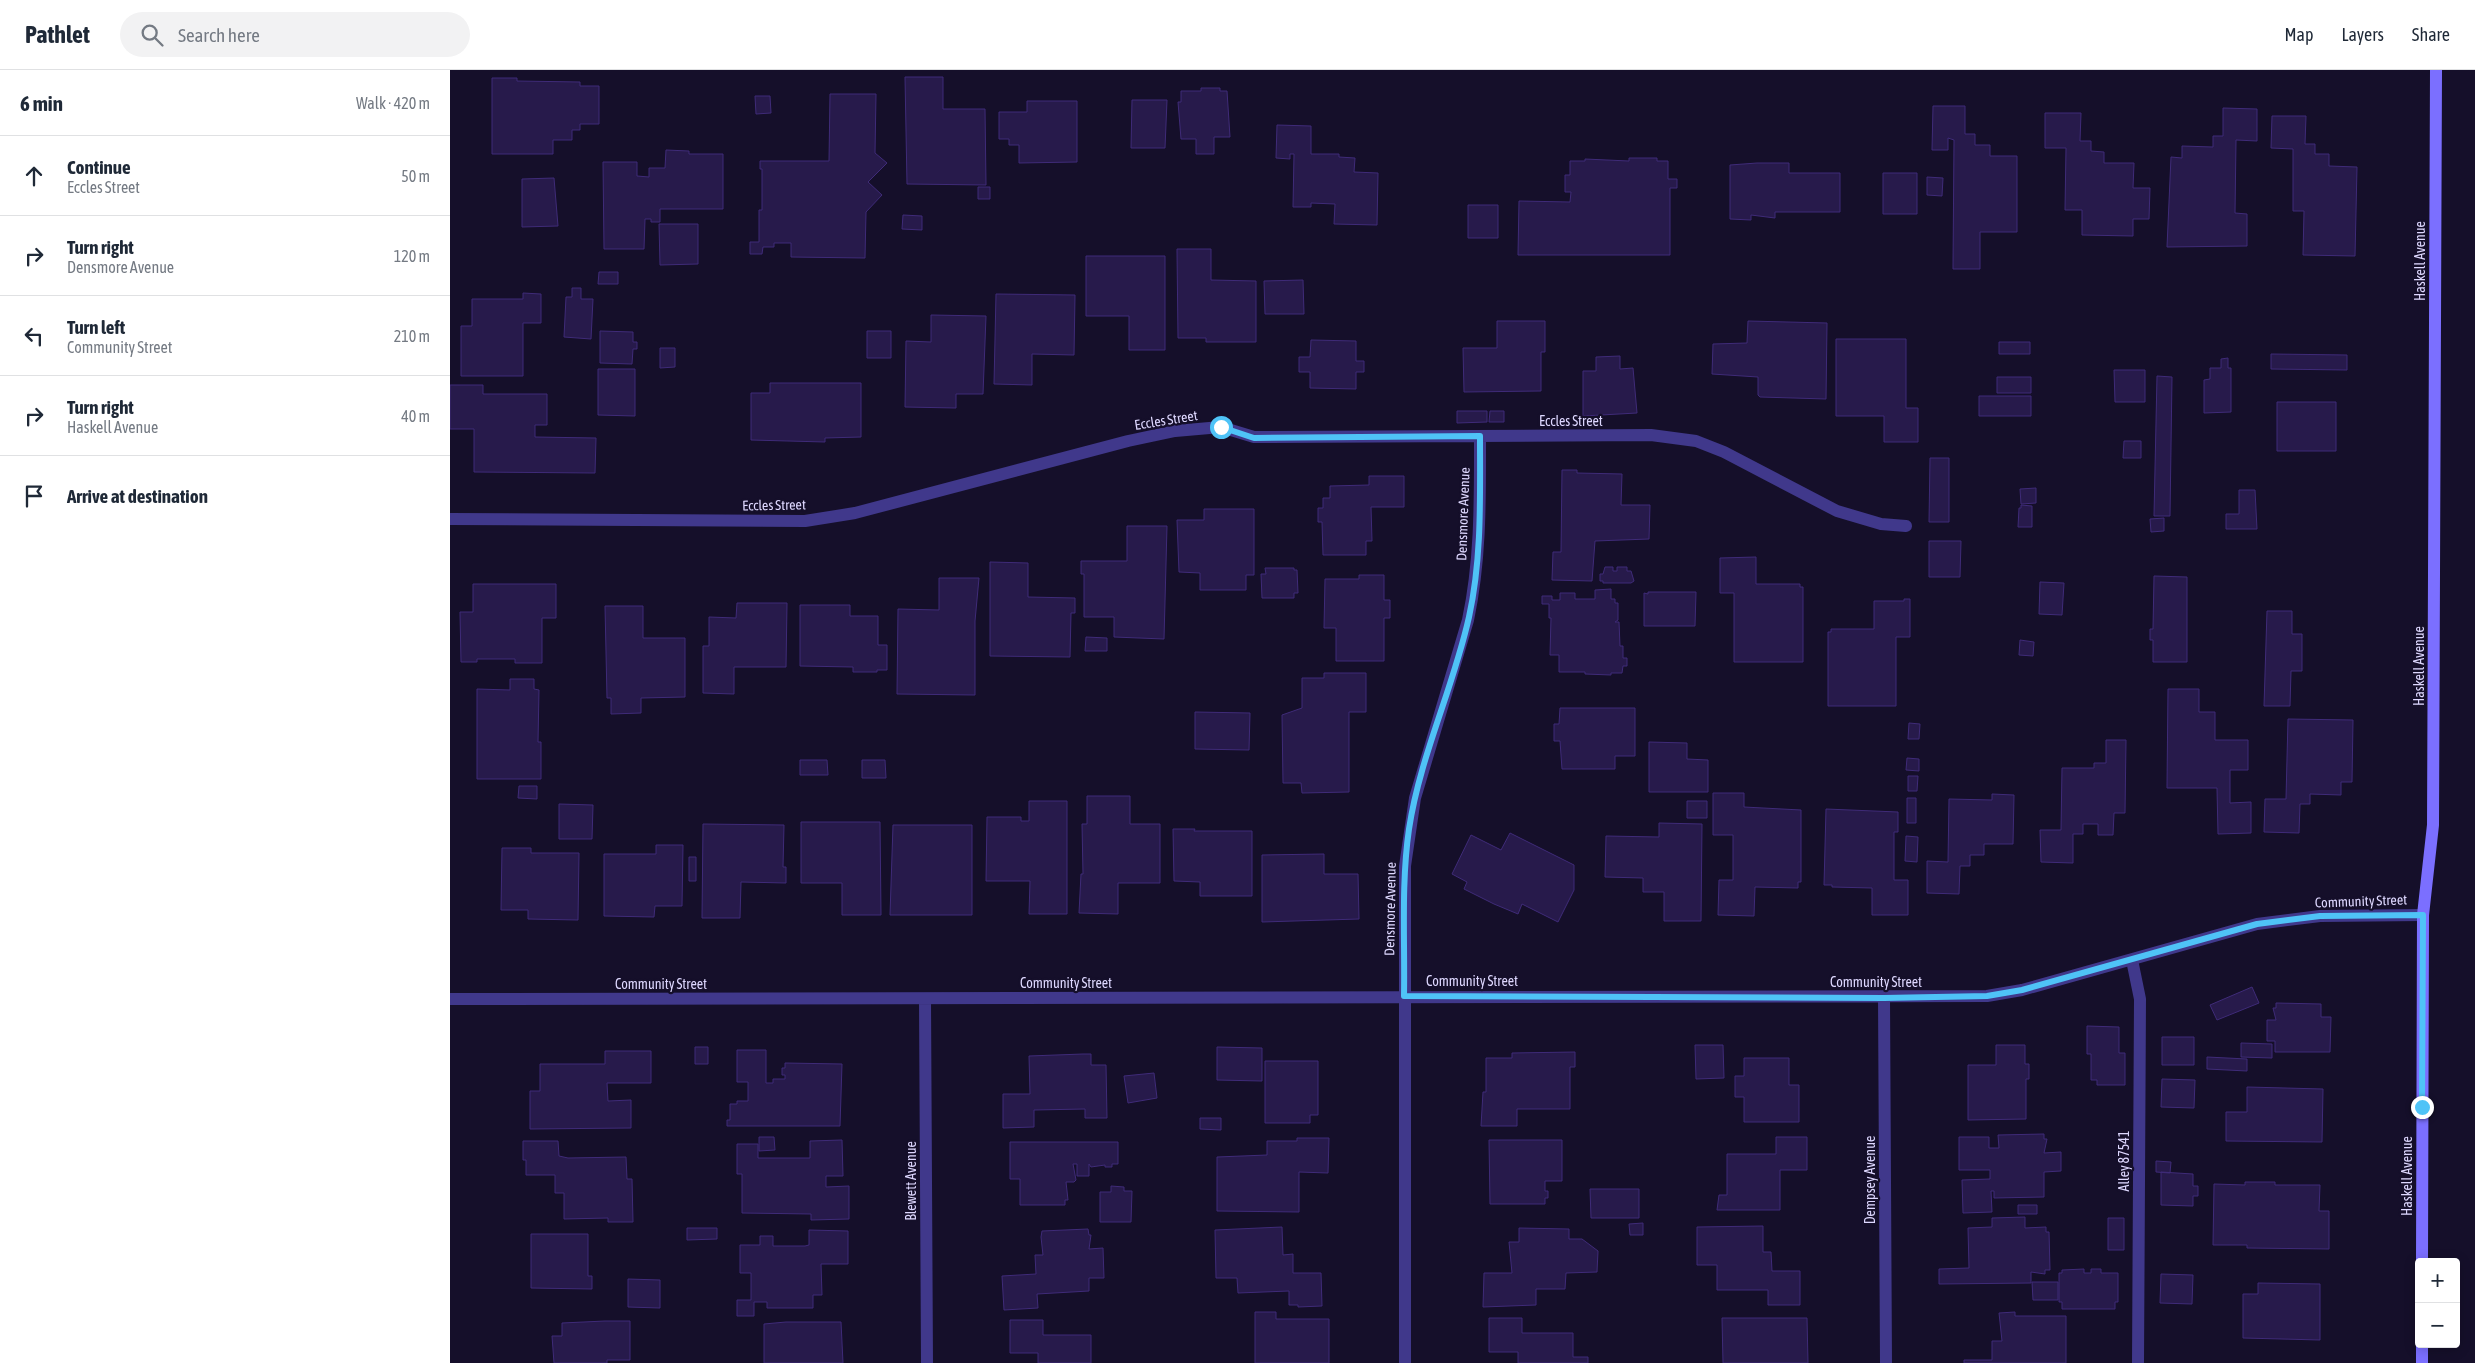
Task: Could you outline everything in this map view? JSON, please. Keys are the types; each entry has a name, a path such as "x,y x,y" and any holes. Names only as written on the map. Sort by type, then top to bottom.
{"main road":[{"name":"Haskell Avenue","path":"2422,1258 2423,915 2433,825 2436,70"},
{"path":"2422,1348 2422,1363"}],"street":[{"name":"Eccles Street","path":"450,518 805,521 855,513 1128,441 1175,432 1221,427 1254,438 1651,435 1696,441 1724,452 1837,511 1881,524 1906,526"},
{"name":"Densmore Avenue","path":"1405,1363 1405,866 1409,828 1417,789 1468,620 1474,590 1480,525 1480,436"},
{"name":"Community Street","path":"450,999 1404,996 1884,998 1996,994 2022,990 2257,924 2320,916 2423,915"},
{"name":"Alley 87541","path":"2132,960 2140,998 2138,1363"},
{"name":"Blewett Avenue","path":"925,998 927,1363"},
{"name":"Dempsey Avenue","path":"1884,998 1886,1363"}],"building":[{"path":"905,77 943,77 943,109 985,109 986,185 907,184"},
{"path":"492,78 517,78 517,81 580,82 580,86 599,86 599,124 580,124 580,130 572,130 572,140 553,140 553,154 492,154"},
{"path":"1201,88 1220,88 1220,91 1227,91 1230,137 1214,137 1214,154 1196,154 1196,139 1181,139 1178,102 1181,102 1181,91 1201,91"},
{"path":"830,94 876,94 875,153 887,163 868,182 882,195 866,212 865,258 791,257 791,243 774,243 774,247 763,247 762,254 750,254 750,242 759,242 759,210 762,210 762,169 760,169 760,161 829,161"},
{"path":"755,96 770,96 771,113 756,114"},
{"path":"1132,100 1167,100 1165,148 1131,148"},
{"path":"1027,101 1077,101 1077,162 1019,163 1019,145 1009,145 1009,139 999,139 999,112 1027,112"},
{"path":"1933,106 1965,106 1965,134 1975,134 1975,145 1990,145 1990,156 2017,156 2017,232 1980,232 1980,269 1953,269 1954,140 1948,138 1948,150 1932,150"},
{"path":"2223,108 2257,109 2257,141 2236,140 2235,213 2247,214 2247,246 2167,247 2171,157 2182,158 2182,146 2213,147 2213,136 2223,136"},
{"path":"2045,113 2081,113 2080,141 2091,141 2091,151 2104,152 2104,163 2134,163 2133,188 2150,188 2149,219 2133,219 2133,236 2082,235 2082,210 2065,210 2066,148 2045,148"},
{"path":"2272,116 2306,116 2305,144 2315,144 2315,154 2329,154 2329,166 2357,167 2355,256 2303,255 2304,211 2293,211 2293,149 2271,148"},
{"path":"1277,125 1311,126 1311,154 1339,154 1339,157 1355,158 1354,172 1378,173 1377,225 1334,224 1335,204 1311,203 1311,207 1293,207 1294,154 1290,154 1290,159 1276,158"},
{"path":"666,150 689,151 689,154 723,154 723,209 660,209 660,222 651,222 651,219 645,219 644,249 604,249 603,162 637,162 637,176 649,177 649,168 665,168"},
{"path":"1629,158 1657,158 1657,161 1668,161 1668,179 1677,179 1677,188 1670,188 1670,255 1518,255 1519,201 1570,202 1571,192 1565,192 1565,175 1570,175 1570,161 1585,161 1585,159 1629,161"},
{"path":"1789,163 1789,173 1840,173 1840,212 1775,212 1775,218 1751,215 1751,220 1730,219 1730,165"},
{"path":"1883,173 1917,173 1917,214 1883,214"},
{"path":"1927,177 1943,178 1942,196 1927,195"},
{"path":"554,178 558,226 522,227 522,179"},
{"path":"978,187 990,187 990,199 978,199"},
{"path":"1468,205 1498,205 1498,238 1468,238"},
{"path":"903,215 922,216 922,230 902,229"},
{"path":"659,224 698,224 698,264 660,265"},
{"path":"1177,249 1211,249 1211,280 1256,281 1256,342 1206,342 1206,338 1178,338"},
{"path":"1086,256 1165,256 1165,350 1129,350 1129,316 1086,316"},
{"path":"599,272 618,272 618,284 598,284"},
{"path":"1303,280 1304,314 1265,314 1264,281"},
{"path":"572,288 581,288 581,299 593,299 591,339 564,337 566,297 572,297"},
{"path":"523,293 541,294 541,323 523,323 523,376 461,376 461,326 472,326 472,299 523,299"},
{"path":"996,294 1075,295 1074,355 1032,354 1032,385 994,384"},
{"path":"931,315 986,316 983,394 956,394 956,408 905,407 906,341 931,342"},
{"path":"1497,321 1545,321 1545,352 1541,352 1541,391 1464,392 1463,348 1497,348"},
{"path":"1748,321 1827,323 1826,399 1760,397 1758,395 1758,377 1712,374 1713,344 1747,343"},
{"path":"600,331 633,332 633,342 637,342 637,349 633,349 632,364 600,363"},
{"path":"867,331 891,331 891,358 867,358"},
{"path":"1836,339 1906,339 1906,408 1918,408 1918,442 1884,442 1884,416 1836,416"},
{"path":"1311,340 1356,341 1356,361 1364,361 1364,372 1356,372 1356,389 1310,388 1310,372 1299,372 1299,357 1310,357"},
{"path":"1999,342 2030,342 2030,354 1999,354"},
{"path":"660,348 675,348 675,367 660,368"},
{"path":"2271,354 2347,355 2347,370 2271,369"},
{"path":"1620,356 1620,369 1633,368 1637,413 1583,416 1583,371 1596,371 1596,357"},
{"path":"2228,358 2228,368 2231,368 2231,412 2204,413 2204,380 2210,379 2210,368 2221,368 2221,359"},
{"path":"598,369 635,369 635,416 598,415"},
{"path":"2114,370 2145,370 2145,402 2115,402"},
{"path":"2157,376 2172,377 2170,516 2154,516"},
{"path":"1997,377 2031,377 2031,393 1997,393"},
{"path":"770,383 861,383 861,437 825,438 825,442 751,440 751,393 770,393"},
{"path":"450,385 483,385 483,394 547,394 547,425 535,425 535,437 596,438 595,473 474,472 474,429 450,429"},
{"path":"1979,396 2031,396 2031,416 1979,416"},
{"path":"2277,402 2336,402 2336,451 2277,451"},
{"path":"1457,411 1487,411 1487,422 1457,423"},
{"path":"1490,411 1504,411 1504,422 1489,422"},
{"path":"2124,441 2141,441 2141,458 2123,458"},
{"path":"1930,458 1949,458 1949,522 1929,522"},
{"path":"1562,470 1577,470 1577,473 1622,474 1621,505 1650,505 1649,539 1595,541 1592,581 1552,580 1553,552 1561,552"},
{"path":"1369,476 1404,476 1404,507 1371,507 1372,541 1366,541 1366,555 1323,555 1322,522 1318,522 1318,508 1323,508 1323,498 1330,498 1330,486 1369,485"},
{"path":"2036,488 2036,503 2021,504 2020,489"},
{"path":"2239,490 2255,490 2257,529 2226,529 2226,514 2239,514"},
{"path":"2021,505 2032,506 2032,527 2018,527 2019,508 2021,508"},
{"path":"1204,509 1254,509 1254,575 1246,575 1246,590 1200,590 1200,573 1179,572 1177,520 1204,520"},
{"path":"2164,518 2164,531 2151,532 2150,519"},
{"path":"1127,526 1167,526 1164,639 1114,637 1114,617 1084,617 1084,574 1081,574 1081,561 1127,561"},
{"path":"1929,541 1961,541 1960,577 1929,577"},
{"path":"1756,557 1756,584 1800,584 1800,587 1803,587 1803,662 1734,662 1734,593 1720,593 1720,558"},
{"path":"990,562 1028,563 1028,597 1075,598 1075,613 1071,613 1070,657 990,656"},
{"path":"1605,567 1613,567 1613,571 1617,571 1617,567 1627,567 1627,571 1631,571 1634,581 1631,583 1603,583 1603,581 1600,581 1600,574 1603,574"},
{"path":"1265,568 1294,568 1294,570 1297,570 1298,593 1294,593 1294,598 1262,598 1261,574 1266,574"},
{"path":"1359,575 1384,575 1384,600 1390,600 1390,618 1384,618 1384,661 1336,661 1336,628 1324,628 1325,579 1359,579"},
{"path":"2154,576 2187,577 2187,662 2153,662 2153,640 2150,640 2150,629 2153,629"},
{"path":"939,578 979,578 975,621 975,695 897,694 898,609 939,610"},
{"path":"2040,582 2064,583 2062,615 2039,614"},
{"path":"473,584 556,584 556,618 542,618 542,663 515,663 515,659 477,659 477,662 461,662 460,612 473,612"},
{"path":"1611,589 1611,599 1615,599 1615,603 1618,603 1618,620 1615,622 1619,622 1620,646 1623,646 1623,658 1627,658 1627,666 1623,666 1622,673 1611,673 1611,675 1559,672 1559,655 1550,655 1551,618 1549,618 1549,604 1542,604 1542,596 1552,596 1552,600 1560,600 1560,593 1575,593 1575,599 1595,599 1595,590"},
{"path":"1648,592 1696,592 1695,626 1644,626 1644,593 1648,594"},
{"path":"1904,599 1910,599 1910,637 1896,637 1896,706 1828,706 1828,632 1831,632 1831,629 1874,629 1874,601 1904,601"},
{"path":"737,603 787,603 786,667 734,667 734,694 703,693 703,646 709,646 709,617 736,618"},
{"path":"800,605 850,605 850,616 878,616 878,645 887,645 887,670 853,672 853,667 800,666"},
{"path":"605,606 643,606 643,638 685,638 685,697 641,698 641,713 611,714 611,698 607,698"},
{"path":"2267,611 2292,611 2292,634 2302,634 2302,671 2291,671 2290,706 2264,706"},
{"path":"1086,637 1107,638 1107,651 1085,651"},
{"path":"2020,640 2034,642 2033,656 2019,655"},
{"path":"1324,673 1366,673 1366,712 1349,712 1349,792 1302,793 1301,783 1283,783 1282,715 1302,708 1302,678 1324,678"},
{"path":"510,679 534,679 534,689 539,690 538,742 541,742 541,779 477,779 477,689 510,690"},
{"path":"2168,689 2199,689 2199,712 2215,712 2215,740 2248,740 2248,770 2230,770 2230,803 2251,802 2251,833 2218,834 2217,788 2167,788"},
{"path":"1560,708 1635,708 1635,756 1615,756 1615,769 1562,769 1560,741 1554,741 1554,724 1559,724"},
{"path":"1195,712 1250,713 1249,750 1195,749"},
{"path":"2288,719 2353,720 2352,782 2341,782 2341,795 2310,794 2310,804 2300,804 2299,833 2264,832 2265,799 2286,799"},
{"path":"1909,723 1920,724 1919,739 1908,739"},
{"path":"2106,740 2126,740 2125,813 2114,813 2113,835 2098,835 2098,824 2083,824 2083,834 2073,834 2073,863 2041,862 2040,830 2061,830 2062,768 2094,768 2094,763 2106,763"},
{"path":"1649,742 1687,743 1687,759 1708,760 1708,792 1649,792"},
{"path":"1907,758 1919,759 1919,771 1906,770"},
{"path":"800,760 827,760 828,775 800,775"},
{"path":"862,760 885,760 886,778 862,778"},
{"path":"1908,776 1918,776 1917,791 1908,791"},
{"path":"519,786 537,786 537,799 518,798"},
{"path":"1713,793 1744,793 1744,807 1801,810 1801,882 1798,882 1798,888 1755,887 1754,916 1718,915 1719,880 1733,880 1733,835 1713,835"},
{"path":"1992,794 2014,795 2013,844 1984,844 1984,855 1970,855 1970,866 1960,866 1959,894 1927,893 1927,861 1948,862 1949,799 1992,800"},
{"path":"1087,796 1130,796 1130,824 1160,824 1160,883 1118,883 1118,914 1079,913 1081,874 1083,874 1082,824 1087,824"},
{"path":"1907,798 1916,798 1916,823 1907,823"},
{"path":"1029,801 1067,801 1067,914 1029,914 1030,881 986,881 987,817 1021,817 1021,821 1029,821"},
{"path":"1687,801 1707,801 1707,818 1687,818"},
{"path":"559,804 593,805 592,839 559,839"},
{"path":"1826,809 1898,812 1898,832 1894,832 1894,880 1908,880 1908,915 1872,915 1872,888 1824,885"},
{"path":"801,822 880,822 881,915 842,915 842,883 801,883"},
{"path":"1659,823 1702,824 1701,921 1664,921 1664,892 1643,892 1643,878 1605,877 1606,836 1659,837"},
{"path":"703,824 784,825 783,867 786,867 786,883 741,882 740,918 702,918"},
{"path":"893,825 972,825 972,915 890,915"},
{"path":"1173,829 1252,831 1252,896 1200,896 1200,882 1174,881"},
{"path":"1510,833 1574,865 1574,890 1558,922 1522,904 1518,914 1494,904 1464,889 1467,882 1452,874 1471,835 1501,850"},
{"path":"1906,836 1918,837 1917,862 1905,861"},
{"path":"656,845 683,845 682,906 655,906 654,917 604,916 604,854 656,854"},
{"path":"502,848 531,848 531,853 579,853 578,920 528,919 528,910 501,910"},
{"path":"1324,854 1324,874 1358,874 1359,919 1262,922 1262,855"},
{"path":"689,857 696,857 696,881 689,881"},
{"path":"2252,987 2259,1003 2217,1020 2210,1005"},
{"path":"2276,1003 2321,1004 2321,1017 2331,1017 2330,1052 2275,1052 2275,1041 2267,1041 2267,1020 2276,1020 2273,1008 2276,1008"},
{"path":"2087,1026 2119,1027 2119,1053 2125,1053 2125,1085 2097,1085 2097,1080 2091,1080 2091,1054 2087,1054"},
{"path":"2162,1037 2194,1037 2194,1065 2162,1065"},
{"path":"2241,1043 2272,1044 2272,1058 2241,1057"},
{"path":"1695,1045 1723,1045 1724,1078 1696,1079"},
{"path":"1996,1045 2025,1045 2025,1064 2029,1064 2029,1079 2026,1079 2026,1119 1968,1120 1968,1065 1996,1065"},
{"path":"695,1047 708,1047 708,1064 695,1064"},
{"path":"1217,1047 1262,1048 1262,1081 1217,1080"},
{"path":"737,1050 766,1050 766,1083 773,1083 773,1079 785,1079 785,1075 782,1075 782,1068 785,1068 785,1063 842,1064 840,1126 727,1126 727,1120 730,1120 730,1104 737,1104 737,1101 748,1101 748,1082 737,1082"},
{"path":"605,1051 651,1051 651,1083 607,1083 608,1101 631,1100 631,1128 530,1129 530,1091 540,1091 540,1064 605,1064"},
{"path":"1575,1052 1575,1067 1570,1067 1570,1109 1517,1109 1517,1126 1481,1126 1483,1092 1486,1092 1486,1058 1512,1058 1512,1053"},
{"path":"1091,1054 1091,1065 1106,1065 1107,1118 1085,1118 1085,1109 1034,1110 1034,1127 1003,1128 1003,1094 1030,1094 1029,1056"},
{"path":"2207,1057 2247,1059 2247,1071 2207,1069"},
{"path":"1744,1058 1789,1058 1789,1085 1799,1085 1799,1122 1744,1122 1744,1097 1735,1097 1735,1076 1744,1076"},
{"path":"1265,1061 1318,1061 1318,1115 1310,1115 1310,1123 1265,1123"},
{"path":"1154,1073 1157,1098 1128,1103 1124,1076"},
{"path":"2162,1079 2195,1080 2194,1108 2161,1107"},
{"path":"2247,1087 2323,1089 2322,1142 2226,1141 2226,1112 2247,1112"},
{"path":"1200,1118 1221,1118 1221,1130 1200,1129"},
{"path":"2044,1134 2044,1139 2047,1139 2044,1153 2061,1152 2061,1171 2044,1172 2044,1197 1994,1198 1994,1191 1991,1191 1992,1212 1963,1213 1962,1180 1990,1179 1990,1170 1959,1170 1959,1137 1989,1137 1989,1148 1999,1148 1998,1135"},
{"path":"759,1137 774,1137 775,1150 759,1151"},
{"path":"1776,1137 1807,1137 1807,1170 1780,1170 1780,1210 1717,1210 1719,1195 1727,1195 1727,1154 1776,1154"},
{"path":"1297,1138 1329,1138 1328,1173 1299,1172 1299,1212 1217,1211 1217,1157 1267,1155 1267,1141 1297,1141"},
{"path":"842,1140 843,1176 826,1176 826,1187 849,1186 849,1219 811,1220 811,1214 742,1213 742,1174 737,1174 737,1144 758,1144 758,1158 810,1158 810,1141"},
{"path":"1489,1140 1562,1140 1562,1181 1545,1181 1545,1191 1548,1191 1548,1198 1545,1198 1545,1204 1490,1204"},
{"path":"523,1141 558,1141 559,1156 568,1158 626,1157 627,1179 632,1179 633,1222 608,1222 608,1218 564,1219 564,1193 555,1193 555,1175 526,1175 526,1160 523,1160"},
{"path":"1010,1142 1118,1142 1118,1164 1112,1164 1112,1167 1105,1167 1105,1165 1091,1167 1089,1164 1089,1176 1077,1176 1077,1164 1073,1164 1076,1180 1074,1182 1066,1182 1068,1200 1065,1200 1065,1205 1020,1205 1020,1179 1010,1179"},
{"path":"2156,1161 2171,1162 2170,1173 2156,1172"},
{"path":"2161,1172 2193,1174 2193,1186 2198,1186 2198,1196 2193,1196 2193,1206 2161,1205"},
{"path":"2245,1182 2275,1182 2275,1185 2320,1185 2319,1211 2329,1211 2329,1249 2247,1248 2247,1245 2213,1245 2214,1184 2245,1185"},
{"path":"1111,1186 1124,1187 1124,1191 1132,1191 1131,1222 1100,1222 1100,1192 1111,1192"},
{"path":"1590,1189 1639,1189 1639,1218 1591,1218"},
{"path":"2018,1205 2037,1205 2037,1214 2018,1214"},
{"path":"2025,1217 2025,1228 2046,1227 2046,1232 2049,1232 2050,1270 2045,1270 2045,1274 2031,1272 2031,1283 1939,1284 1939,1269 1969,1268 1968,1228 1992,1227 1992,1218"},
{"path":"2108,1218 2124,1218 2124,1250 2108,1250"},
{"path":"1643,1223 1643,1235 1630,1235 1629,1224"},
{"path":"1763,1226 1763,1252 1771,1252 1772,1271 1800,1271 1800,1305 1768,1305 1768,1290 1717,1290 1717,1265 1697,1265 1697,1227"},
{"path":"1282,1227 1283,1255 1293,1254 1293,1273 1321,1273 1322,1306 1298,1307 1298,1305 1289,1305 1289,1291 1238,1293 1237,1278 1216,1278 1215,1230"},
{"path":"687,1228 717,1228 717,1239 687,1240"},
{"path":"1519,1228 1569,1229 1569,1239 1582,1239 1598,1251 1597,1272 1566,1273 1565,1289 1536,1289 1536,1305 1483,1307 1484,1273 1512,1273 1509,1242 1519,1242"},
{"path":"1088,1229 1089,1235 1091,1235 1089,1249 1103,1248 1104,1278 1089,1278 1089,1291 1037,1294 1038,1308 1004,1310 1002,1276 1036,1274 1035,1255 1043,1255 1042,1231"},
{"path":"809,1230 848,1231 848,1264 821,1264 822,1295 813,1295 813,1308 767,1308 767,1302 754,1302 754,1316 737,1316 737,1300 751,1300 751,1273 740,1273 740,1245 760,1245 760,1236 773,1236 773,1246 805,1246 809,1245"},
{"path":"531,1234 588,1234 588,1276 592,1276 592,1289 531,1288"},
{"path":"2084,1269 2084,1273 2091,1273 2091,1269 2101,1269 2101,1273 2118,1273 2118,1302 2115,1302 2115,1309 2062,1309 2062,1302 2059,1302 2059,1273 2062,1273 2062,1270"},
{"path":"2161,1274 2193,1275 2192,1304 2160,1303"},
{"path":"628,1279 660,1280 660,1308 628,1307"},
{"path":"2032,1282 2058,1282 2058,1300 2033,1300"},
{"path":"2258,1283 2320,1284 2320,1340 2243,1338 2243,1294 2258,1294"},
{"path":"1255,1312 1276,1312 1276,1319 1329,1319 1329,1363 1255,1363"},
{"path":"2015,1312 2015,1316 2066,1316 2066,1363 1964,1363 1964,1360 1992,1360 1992,1341 2002,1341 1999,1313"},
{"path":"1489,1318 1522,1318 1522,1333 1573,1333 1573,1357 1588,1357 1588,1363 1518,1363 1518,1352 1489,1352"},
{"path":"1722,1318 1807,1318 1808,1363 1723,1363"},
{"path":"1010,1320 1043,1320 1043,1335 1091,1335 1091,1363 1038,1363 1038,1353 1010,1353"},
{"path":"630,1321 630,1360 607,1360 607,1363 554,1363 552,1336 562,1336 562,1323"},
{"path":"841,1322 843,1363 764,1363 764,1324"}],"route":[{"path":"1221,427 1254,438 1480,436 1480,525 1474,590 1468,620 1422,770 1409,828 1405,866 1404,996 1884,998 1987,996 2022,990 2257,924 2320,916 2423,915 2422,1107"}]}
